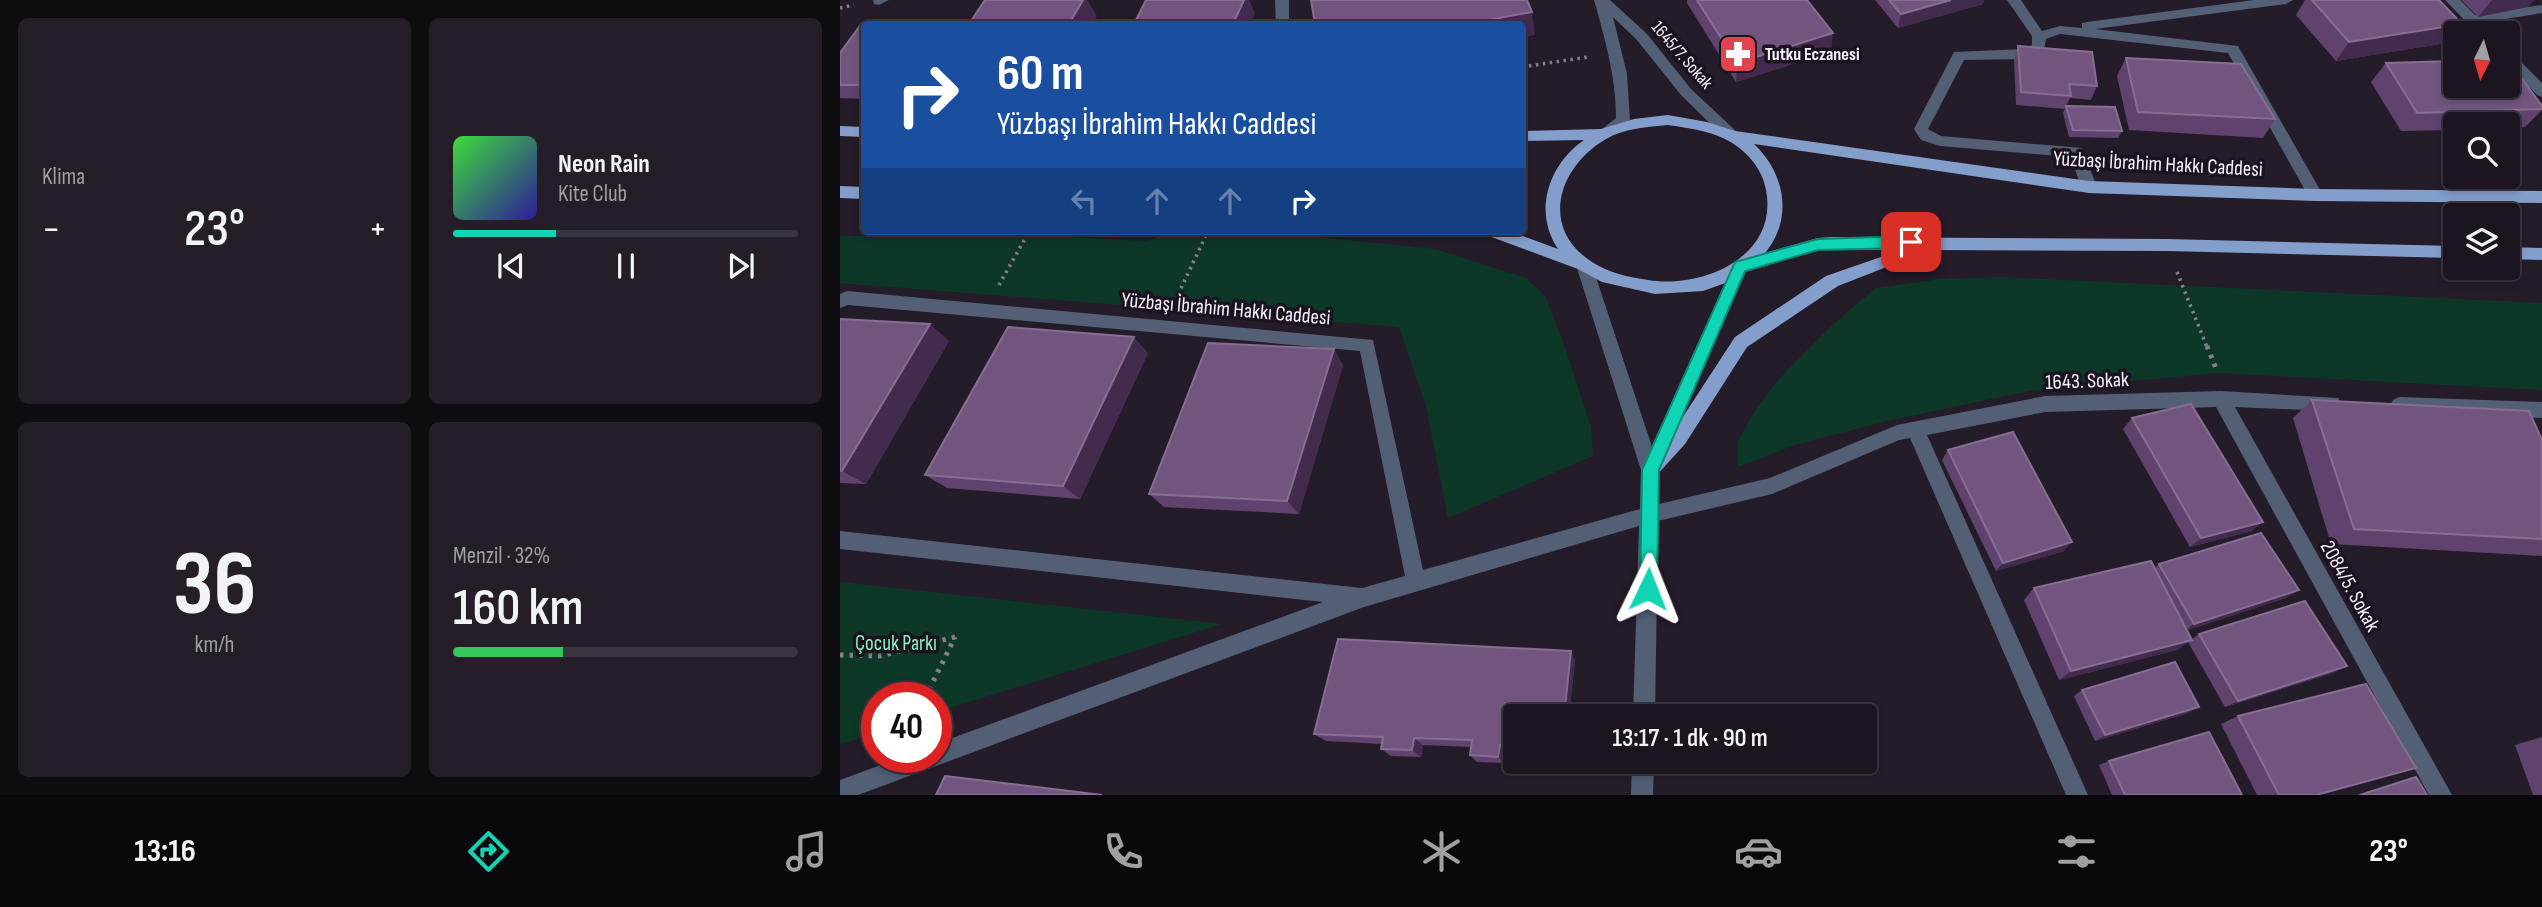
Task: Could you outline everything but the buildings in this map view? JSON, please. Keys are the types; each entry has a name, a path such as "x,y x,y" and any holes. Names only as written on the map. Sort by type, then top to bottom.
{"main road":[{"path":"1584,265 1563,245 1553,220 1552,195 1561,171 1578,150 1603,134 1634,123 1668,120 1702,124 1732,136 1755,153 1771,174 1777,198 1775,223 1762,247 1740,267"},
{"path":"840,131 861,132"},
{"path":"1526,136 1603,134"},
{"name":"Yüzbaşı İbrahim Hakkı Caddesi","path":"1732,136 2089,187 2315,195 2542,197"},
{"path":"840,192 861,193"},
{"path":"1503,235 1584,265 1612,280 1679,289 1712,281 1740,267 1818,244 1954,242 2443,252"},
{"path":"1650,470 1679,438 1741,342 1832,281 1911,251 1954,242"},
{"path":"2520,253 2542,254"}],"street":[{"path":"1282,0 1283,21"},
{"path":"1602,0 1616,52 1623,103 1623,120 1603,134"},
{"name":"1645/7. Sokak","path":"1602,0 1642,37 1686,93 1732,136"},
{"path":"2014,0 2039,36 2039,47 2026,54 1959,55 1922,129 1926,136 1940,141 2077,152 2089,187"},
{"path":"2039,36 2060,30 2286,0"},
{"path":"2452,0 2472,20 2542,9"},
{"path":"2060,30 2234,50 2315,195"},
{"path":"2520,69 2542,92"},
{"path":"1584,265 1650,470 1644,704"},
{"path":"1650,470 1740,267"},
{"name":"Yüzbaşı İbrahim Hakkı Caddesi","path":"840,301 847,298 1367,345 1416,582"},
{"name":"1643. Sokak","path":"952,749 1364,597 1651,514 1772,486 1897,433 2045,404 2221,399 2344,403"},
{"name":"2084/5. Sokak","path":"2221,399 2441,795"},
{"path":"2385,404 2542,410"},
{"path":"1915,429 2077,795"},
{"path":"840,540 1364,597"},
{"path":"840,791 888,773"},
{"path":"1642,795 1643,774"}],"path":[{"path":"1526,66 1616,52"},
{"path":"985,310 1027,235"},
{"path":"1161,327 1206,235"},
{"path":"2166,245 2218,373 2221,399"},
{"path":"840,655 880,656 955,637 933,682"}],"green space":[{"path":"1027,235 1147,241 1162,235 1318,237 1435,249 1526,278 1545,296 1562,339 1591,427 1593,456 1448,518 1426,406 1399,327 840,283 840,236"},
{"path":"2003,277 2542,303 2542,390 2218,373 2034,390 1887,421 1795,445 1738,467 1738,441 1753,414 1778,380 1829,328 1876,288 1940,279"},
{"name":"Çocuk Parkı","path":"840,582 1222,624 952,707 952,682 861,682 861,738 840,745"}],"place":[{"name":"Tutku Eczanesi","path":"1738,54"}],"route":[{"path":"1648,589 1650,470 1740,267 1818,244 1911,242"}]}
